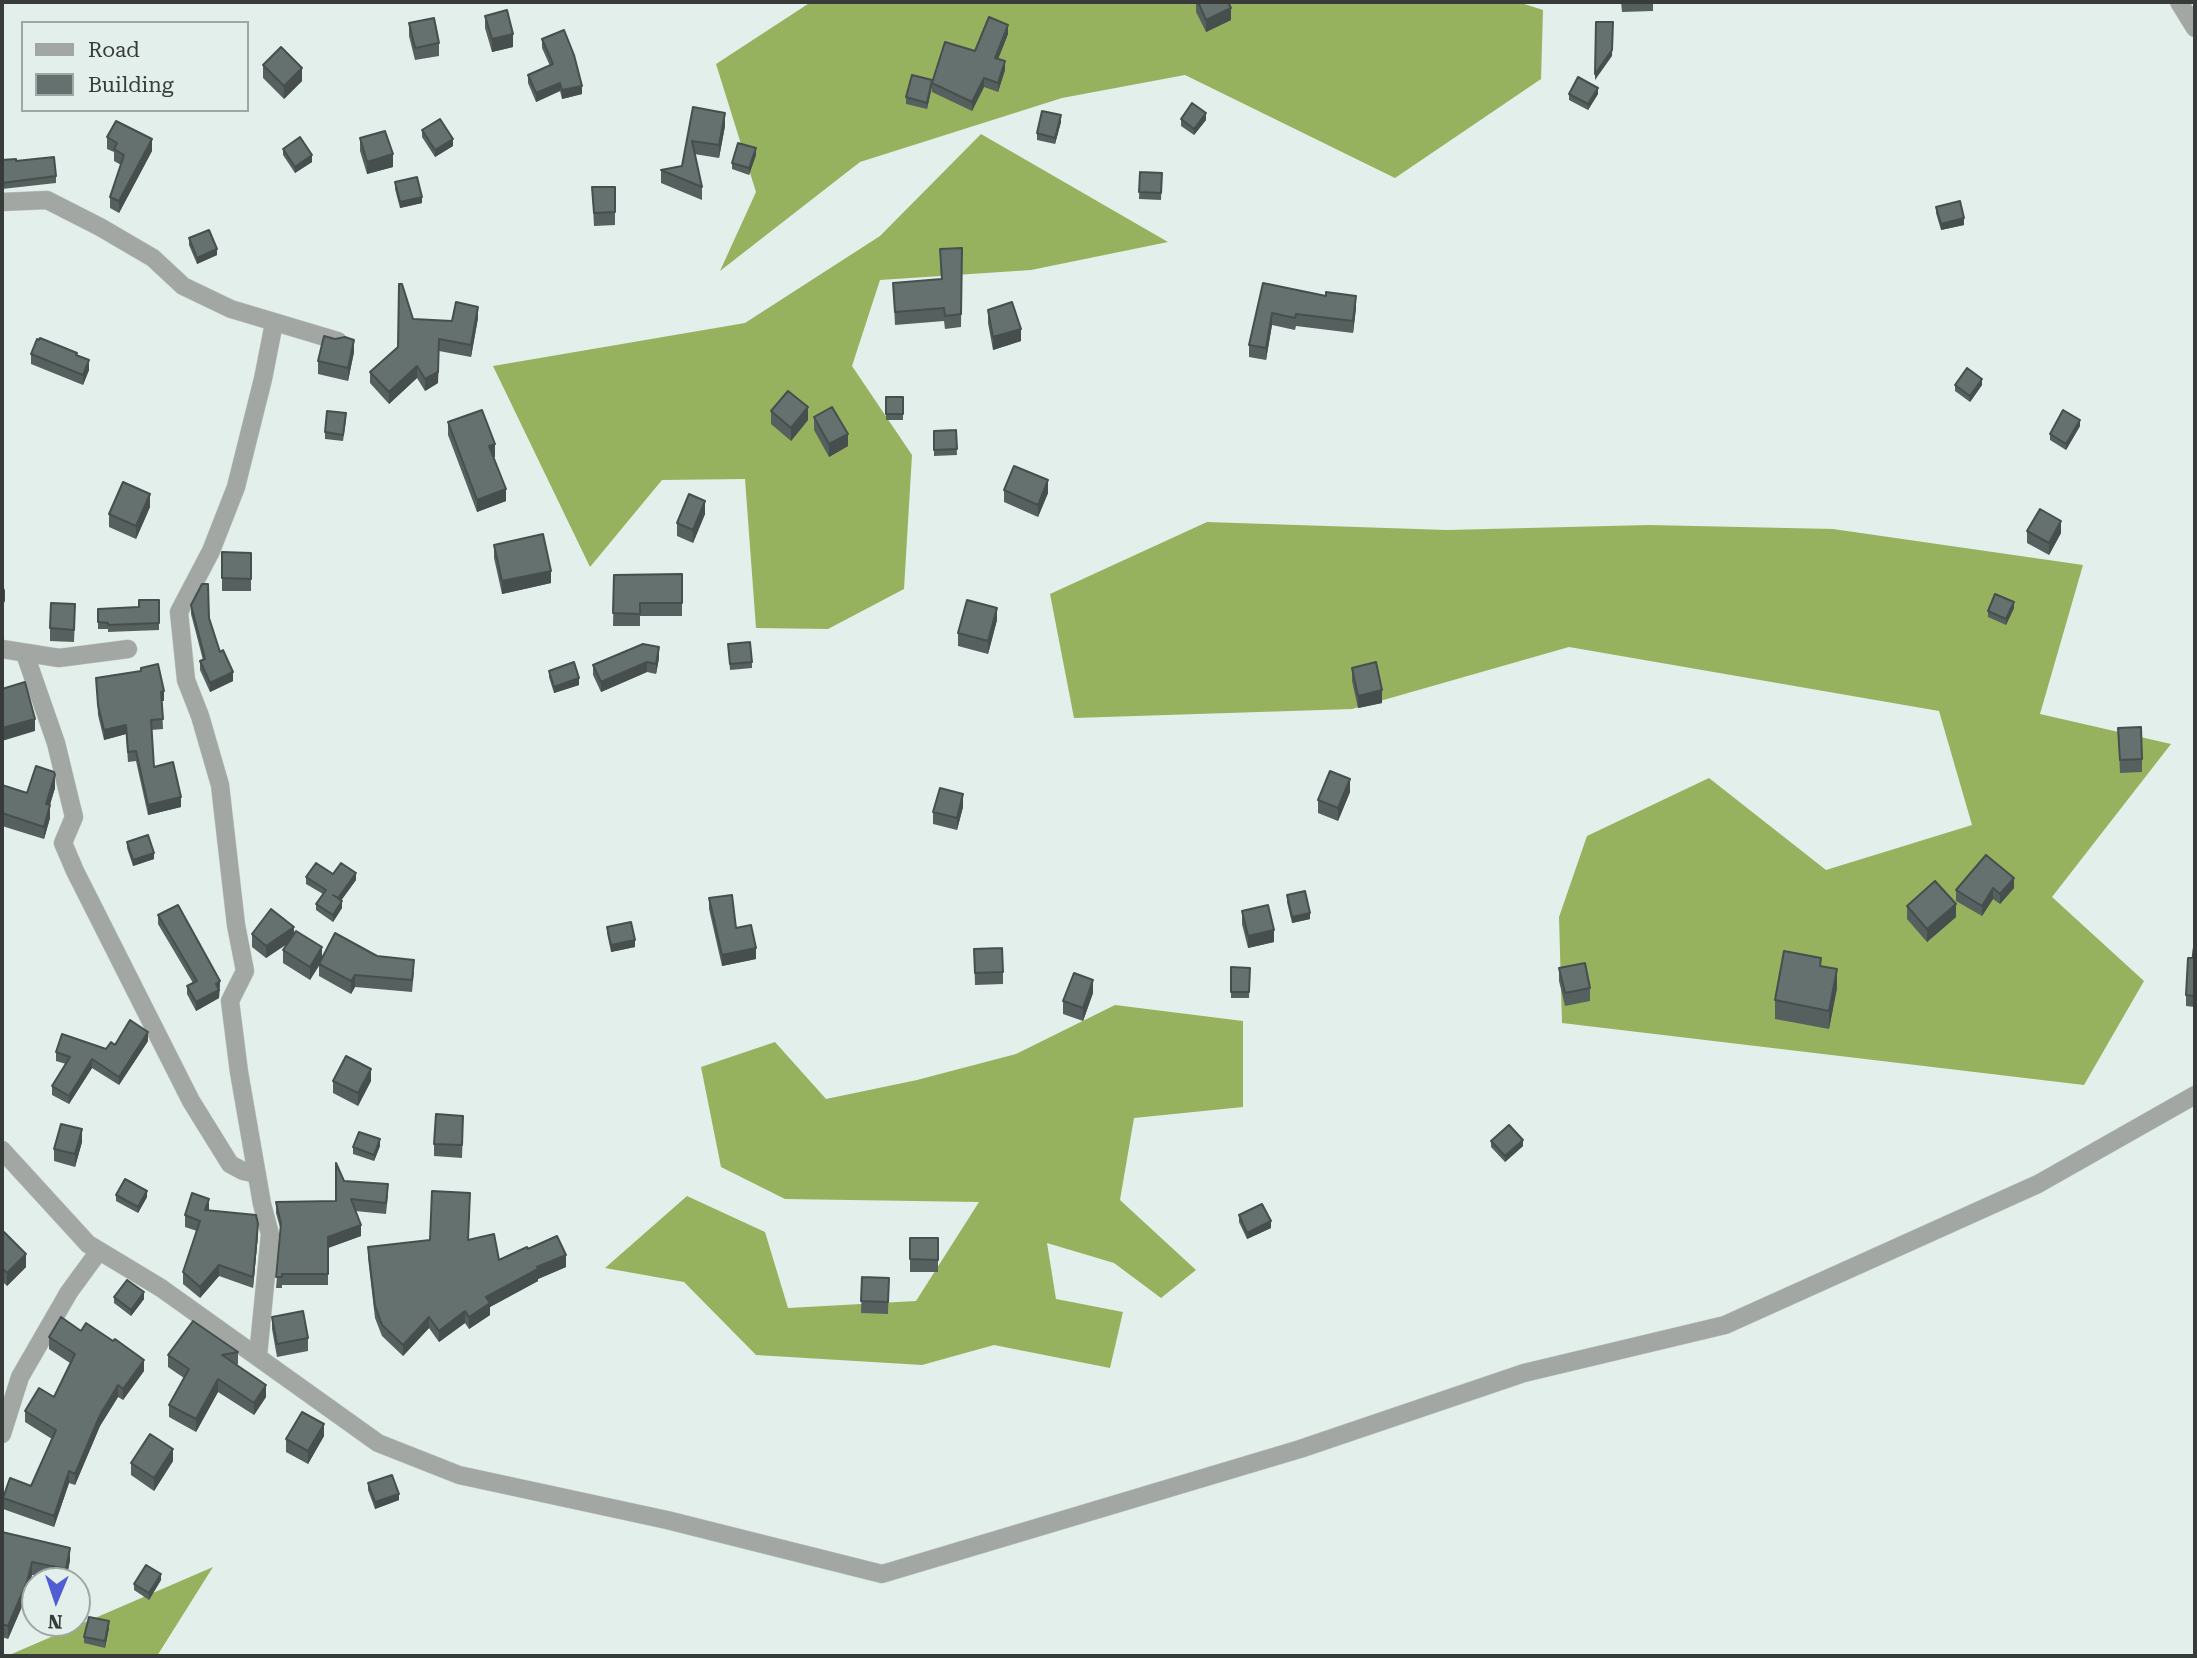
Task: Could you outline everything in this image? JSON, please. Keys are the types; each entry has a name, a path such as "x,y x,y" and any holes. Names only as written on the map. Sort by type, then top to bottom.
{"street":[{"path":"2179,2 2195,28"},
{"path":"2,202 47,200 153,258 183,286 231,309 338,341"},
{"path":"258,1356 270,1234 239,1072 230,1001 244,971 220,785 186,680 178,612 211,551 236,487 274,323"},
{"path":"2,649 59,658 128,649"},
{"path":"25,654 56,743 74,817 63,843 75,871 191,1101 230,1164 257,1174"},
{"path":"2,1150 88,1244 161,1288 378,1443 459,1475 667,1520 882,1574 1300,1449 1524,1373 1725,1325 2038,1185 2195,1095"},
{"path":"2,1434 20,1377 69,1292 99,1251"}],"green space":[{"path":"811,2 1518,2 1543,10 1541,79 1395,178 1185,75 1062,98 860,162 720,271 756,192 716,64"},
{"path":"981,134 1168,242 1031,270 880,280 852,366 912,455 904,589 828,629 756,628 745,479 662,480 590,567 493,366 745,323 880,236"},
{"path":"1207,522 1447,530 1649,525 1833,529 2083,565 2040,714 2171,744 2052,897 2144,981 2084,1085 1562,1023 1559,917 1587,836 1709,778 1826,870 1972,825 1939,711 1569,647 1352,709 1074,718 1050,594"},
{"path":"1115,1005 1243,1021 1243,1107 1134,1118 1120,1200 1196,1270 1161,1298 1114,1263 1047,1243 1056,1299 1123,1312 1110,1368 994,1345 922,1365 756,1355 684,1282 605,1268 687,1196 765,1232 788,1308 916,1301 979,1202 785,1199 721,1167 701,1067 775,1042 826,1099 917,1080 1016,1054"},
{"path":"213,1567 157,1656 7,1656 51,1637 91,1637 91,1620"}],"building":[{"path":"1198,2 1228,2 1231,8 1206,20"},
{"path":"507,10 513,34 492,39 485,16"},
{"path":"989,17 1008,25 995,58 1005,61 998,83 984,78 972,102 932,83 945,42 975,51"},
{"path":"434,18 439,43 415,48 409,23"},
{"path":"1596,22 1613,22 1612,50 1595,74"},
{"path":"564,30 582,86 562,90 560,83 536,93 528,75 553,64 542,39"},
{"path":"281,47 302,68 284,86 263,65"},
{"path":"912,75 932,80 927,103 906,97"},
{"path":"1578,77 1598,88 1588,104 1569,94"},
{"path":"1192,103 1206,113 1194,129 1181,119"},
{"path":"693,107 725,113 719,145 692,141 702,187 661,170 682,166"},
{"path":"1042,111 1061,115 1055,138 1037,133"},
{"path":"440,119 453,139 435,150 422,130"},
{"path":"116,121 152,139 119,201 110,197 124,155 114,149 117,143 107,137"},
{"path":"385,131 393,154 367,162 360,138"},
{"path":"300,137 312,155 295,167 283,149"},
{"path":"738,143 756,148 749,168 732,163"},
{"path":"54,157 56,176 2,183 2,160"},
{"path":"1140,172 1162,173 1161,193 1139,192"},
{"path":"417,177 422,197 400,202 395,182"},
{"path":"592,187 615,187 615,212 594,213"},
{"path":"1960,201 1964,218 1941,224 1936,207"},
{"path":"209,230 217,249 197,258 189,238"},
{"path":"962,248 961,314 945,316 944,308 895,312 893,283 942,279 940,249"},
{"path":"1263,283 1326,296 1326,292 1356,296 1353,321 1296,314 1295,318 1272,313 1266,348 1249,345"},
{"path":"399,284 402,284 413,319 452,321 456,302 478,307 471,345 439,339 438,372 425,379 417,366 389,392 370,372 398,347"},
{"path":"1012,302 1021,329 993,337 988,310"},
{"path":"324,336 354,340 348,368 318,361"},
{"path":"37,339 89,360 83,375 31,354"},
{"path":"1967,368 1982,379 1970,396 1955,385"},
{"path":"788,391 808,407 791,428 771,411"},
{"path":"886,397 903,397 903,414 886,414"},
{"path":"832,407 848,434 829,444 814,417"},
{"path":"482,410 495,444 489,446 506,489 477,500 448,422"},
{"path":"2063,410 2080,420 2066,444 2050,434"},
{"path":"327,411 346,413 343,435 325,432"},
{"path":"956,430 957,449 934,450 934,431"},
{"path":"1014,466 1048,480 1038,505 1004,490"},
{"path":"123,482 150,494 136,526 109,514"},
{"path":"689,494 705,501 693,530 677,523"},
{"path":"2040,509 2061,521 2049,543 2027,531"},
{"path":"543,534 551,571 502,581 494,545"},
{"path":"222,552 251,553 251,579 222,578"},
{"path":"682,574 682,603 640,603 640,614 613,613 614,575"},
{"path":"202,584 208,584 209,618 220,652 223,650 233,672 210,683 200,661 205,659 191,605"},
{"path":"1995,594 2014,602 2006,619 1988,611"},
{"path":"139,600 159,600 159,623 108,625 98,622 98,609 139,607"},
{"path":"967,600 997,608 988,641 958,633"},
{"path":"51,603 75,604 74,630 50,628"},
{"path":"750,642 752,662 730,664 728,644"},
{"path":"643,644 659,647 656,664 647,662 601,682 593,665"},
{"path":"574,662 579,678 554,687 549,671"},
{"path":"1376,662 1382,690 1358,696 1352,668"},
{"path":"158,664 164,691 161,692 163,719 151,720 154,767 173,762 181,797 148,805 136,751 128,752 126,725 104,730 98,705 96,678 141,671 141,668"},
{"path":"25,682 35,719 2,728 2,689"},
{"path":"2141,727 2142,759 2120,760 2118,728"},
{"path":"36,766 54,772 55,775 46,804 50,805 44,827 2,813 2,785 27,793"},
{"path":"1330,771 1350,779 1338,808 1318,800"},
{"path":"940,788 963,794 957,818 933,812"},
{"path":"148,835 154,853 133,860 127,842"},
{"path":"1986,855 2014,878 2000,894 1993,888 1982,906 1956,890"},
{"path":"316,863 333,874 341,863 356,873 338,898 333,895 342,901 333,915 316,904 326,890 306,877"},
{"path":"1935,881 1956,904 1927,929 1907,906"},
{"path":"1305,891 1310,913 1292,917 1287,895"},
{"path":"732,895 736,928 751,925 756,948 722,955 709,898"},
{"path":"178,905 220,981 216,984 219,990 196,1002 187,986 197,981 158,915"},
{"path":"1268,905 1274,930 1248,936 1242,911"},
{"path":"271,909 294,927 266,946 252,934"},
{"path":"631,922 635,940 611,945 607,927"},
{"path":"296,931 322,947 310,967 283,950"},
{"path":"335,933 377,956 414,960 412,980 355,975 351,981 319,964"},
{"path":"2195,935 2195,996 2186,995 2188,958 2193,958"},
{"path":"1002,948 1003,972 975,973 974,949"},
{"path":"1784,951 1821,958 1820,966 1837,969 1829,1011 1775,1000"},
{"path":"1585,963 1590,988 1565,993 1559,968"},
{"path":"1231,967 1250,968 1249,992 1231,992"},
{"path":"1074,973 1093,980 1083,1008 1063,1001"},
{"path":"130,1020 148,1032 119,1077 92,1059 69,1096 52,1086 70,1057 56,1052 62,1034 106,1049 111,1042 115,1045"},
{"path":"346,1056 371,1069 358,1093 333,1081"},
{"path":"436,1114 463,1116 462,1145 434,1144"},
{"path":"61,1124 82,1129 75,1154 54,1149"},
{"path":"1509,1125 1523,1140 1505,1156 1491,1141"},
{"path":"359,1132 380,1139 374,1155 353,1147"},
{"path":"336,1163 344,1181 388,1184 386,1203 351,1199 361,1225 328,1237 328,1274 282,1274 282,1277 276,1277 281,1224 276,1202 336,1201"},
{"path":"125,1179 147,1191 138,1207 116,1195"},
{"path":"432,1191 470,1193 468,1240 494,1234 499,1260 557,1236 566,1255 537,1267 538,1269 486,1297 490,1303 469,1317 465,1311 439,1331 429,1317 403,1345 382,1325 375,1306 368,1247 430,1240"},
{"path":"192,1193 209,1199 205,1210 256,1215 258,1224 253,1277 219,1265 200,1287 183,1272 200,1221 185,1215"},
{"path":"1262,1204 1271,1221 1247,1233 1239,1215"},
{"path":"4,1232 26,1254 7,1273 2,1268"},
{"path":"910,1238 938,1238 938,1260 910,1259"},
{"path":"862,1277 889,1278 888,1302 861,1301"},
{"path":"127,1280 144,1292 131,1310 114,1297"},
{"path":"303,1311 308,1338 277,1344 272,1317"},
{"path":"61,1317 81,1331 86,1323 113,1341 115,1339 144,1360 123,1389 118,1385 100,1415 75,1474 69,1471 54,1516 3,1498 10,1478 31,1486 56,1430 25,1411 39,1388 54,1397 75,1354 49,1337"},
{"path":"193,1321 238,1352 222,1355 266,1385 254,1403 218,1379 196,1419 169,1405 189,1369 168,1355"},
{"path":"302,1412 324,1424 308,1451 286,1439"},
{"path":"150,1434 173,1449 154,1478 131,1463"},
{"path":"392,1475 399,1494 375,1502 368,1483"},
{"path":"2,1532 70,1548 66,1567 32,1562 31,1567 21,1567 21,1596 8,1626 2,1624"},
{"path":"146,1565 161,1574 149,1593 134,1584"},
{"path":"91,1617 109,1621 105,1641 84,1637 91,1637"}]}
